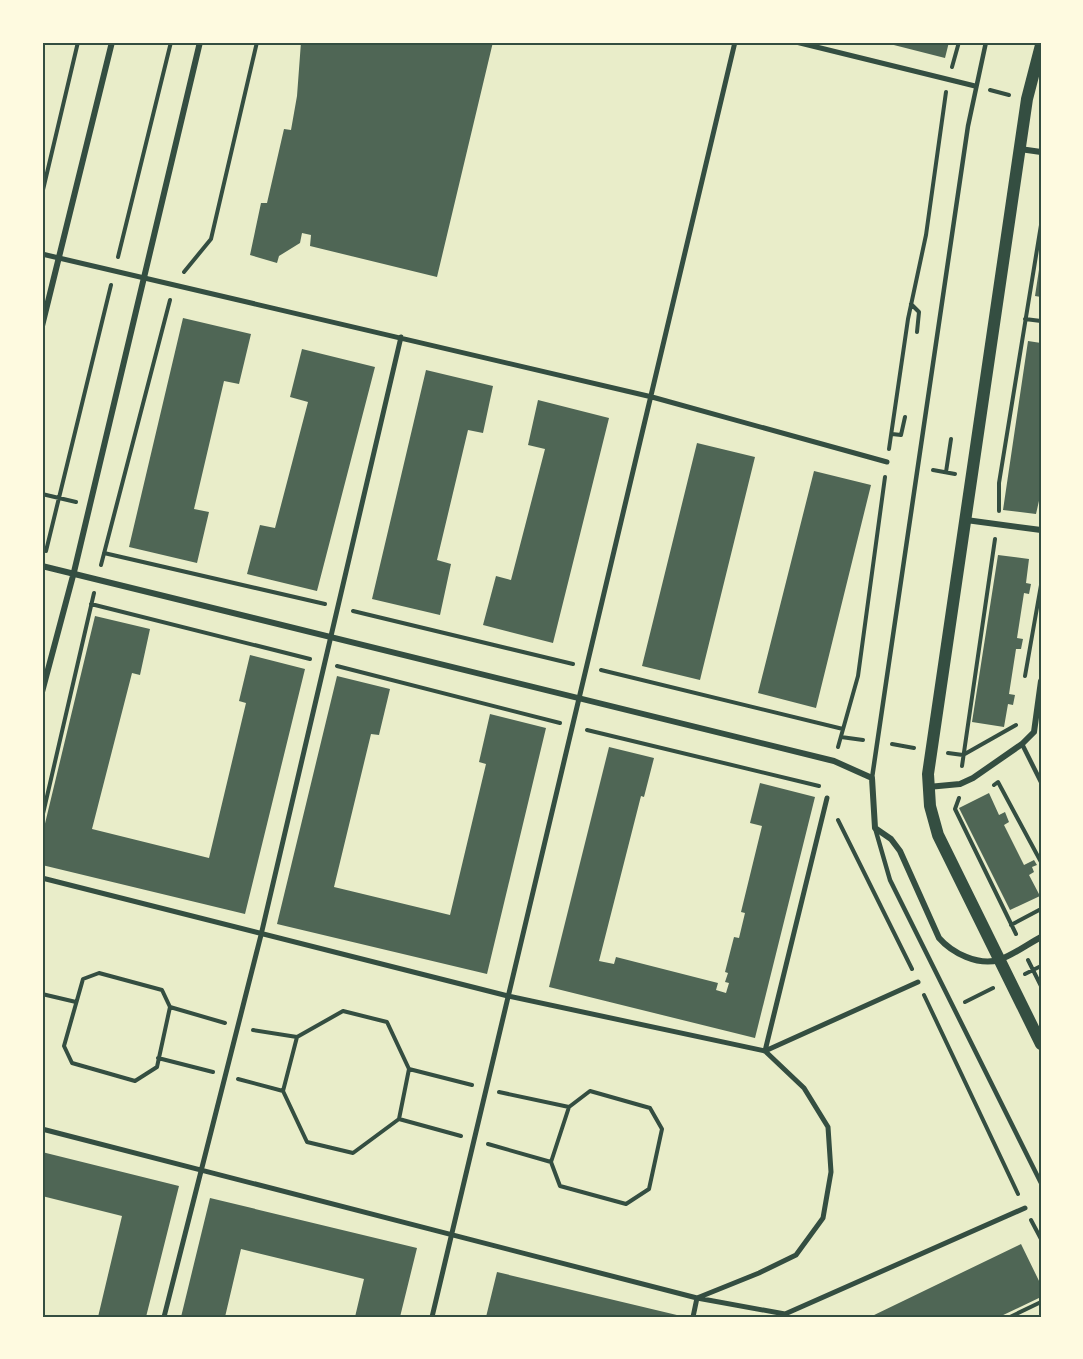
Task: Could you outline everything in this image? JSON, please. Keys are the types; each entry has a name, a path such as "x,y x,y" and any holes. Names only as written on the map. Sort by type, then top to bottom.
{"main road":[{"path":"1041,45 1030,84 1020,149 931,750 928,787 930,806 939,835 1041,1044"}],"street":[{"path":"42,326 112,42"},
{"path":"42,693 74,572 200,42"},
{"path":"432,1317 735,42"},
{"path":"796,42 975,86"},
{"path":"1020,149 1041,152"},
{"path":"42,254 174,283 652,397 887,462"},
{"path":"164,1317 261,934 401,337"},
{"path":"966,520 1041,531"},
{"path":"42,566 74,572 577,700 834,761 872,778 875,828 891,839 900,851 939,938 946,947 966,957 984,961 999,960 1041,938"},
{"path":"928,787 960,784 973,778 1022,744 1034,732 1041,681"},
{"path":"765,1051 827,798"},
{"path":"42,878 508,996 765,1051 804,1088 828,1127 831,1173 823,1218 796,1255 759,1274 698,1298"},
{"path":"765,1051 918,982"},
{"path":"42,1130 698,1298 785,1314 1025,1208"},
{"path":"693,1317 698,1298"}],"lane":[{"path":"872,778 975,86 986,42"},
{"path":"1022,744 1041,782"},
{"path":"875,828 890,880 1041,1183"}],"path":[{"path":"42,194 78,42"},
{"path":"42,566 171,42"},
{"path":"42,818 97,578 174,283 211,239 257,42"},
{"path":"834,761 858,676 911,304 926,235 948,80 959,42"},
{"path":"959,803 963,755 998,524 999,483 1041,225"},
{"path":"911,304 919,312 917,332"},
{"path":"1025,319 1041,321"},
{"path":"891,434 902,435 905,417"},
{"path":"946,472 951,439"},
{"path":"918,467 999,483"},
{"path":"104,553 843,729"},
{"path":"1025,678 1041,585"},
{"path":"91,604 828,789 827,798 1041,1239"},
{"path":"840,737 963,755 1017,725 1019,713"},
{"path":"988,788 998,782 1041,862"},
{"path":"969,798 959,803 955,809 1041,986"},
{"path":"1035,852 1041,849"},
{"path":"1011,925 1041,909"},
{"path":"934,1017 1041,966"},
{"path":"99,973 162,990 170,1007 157,1067 135,1081 72,1063 64,1046 76,1002 83,979 99,973"},
{"path":"42,994 76,1002"},
{"path":"283,1091 297,1037 343,1011 387,1022 409,1069"},
{"path":"1010,1317 1041,1302"}],"building":[{"path":"301,42 493,42 437,277 310,246 311,235 302,233 300,243 279,256 277,263 250,255 261,203 267,203 284,129 291,130 297,96"},
{"path":"882,42 949,42 945,58"},
{"path":"1041,263 1041,297 1035,296"},
{"path":"183,318 251,334 239,384 224,381 194,509 209,512 197,563 129,547"},
{"path":"1028,341 1041,343 1041,492 1036,514 1003,510"},
{"path":"302,349 375,367 317,591 247,574 260,525 275,528 308,402 290,397"},
{"path":"426,370 493,386 483,433 468,430 437,560 451,564 440,615 372,599"},
{"path":"538,400 609,418 553,643 483,625 496,576 511,580 545,449 528,445"},
{"path":"697,443 755,457 700,680 642,666"},
{"path":"814,471 871,485 816,708 758,693"},
{"path":"998,555 1029,559 1026,583 1031,584 1029,594 1024,593 1017,638 1023,639 1021,649 1016,649 1009,694 1015,695 1013,705 1008,704 1004,727 972,722"},
{"path":"95,616 150,629 140,675 132,673 92,829 209,858 246,703 239,701 250,655 305,669 245,914 42,865 42,836"},
{"path":"337,676 390,689 379,735 371,734 334,887 450,915 486,764 479,762 490,714 546,728 487,974 277,924"},
{"path":"609,747 654,758 644,797 641,796 599,961 614,964 616,957 718,983 716,990 726,993 729,983 725,982 728,973 725,972 734,937 739,938 745,913 741,912 762,826 750,823 760,783 815,797 755,1038 549,987"},
{"path":"989,793 999,815 1005,812 1009,822 1004,825 1024,865 1034,860 1037,865 1032,867 1034,872 1029,875 1040,896 1010,910 959,808"},
{"path":"42,1152 179,1186 146,1317 98,1317 122,1216 42,1196"},
{"path":"210,1198 417,1248 400,1317 355,1317 364,1279 241,1249 225,1317 181,1317"},
{"path":"1021,1244 1041,1285 1041,1297 999,1317 870,1317"},
{"path":"497,1272 681,1316 681,1317 486,1317"}]}
